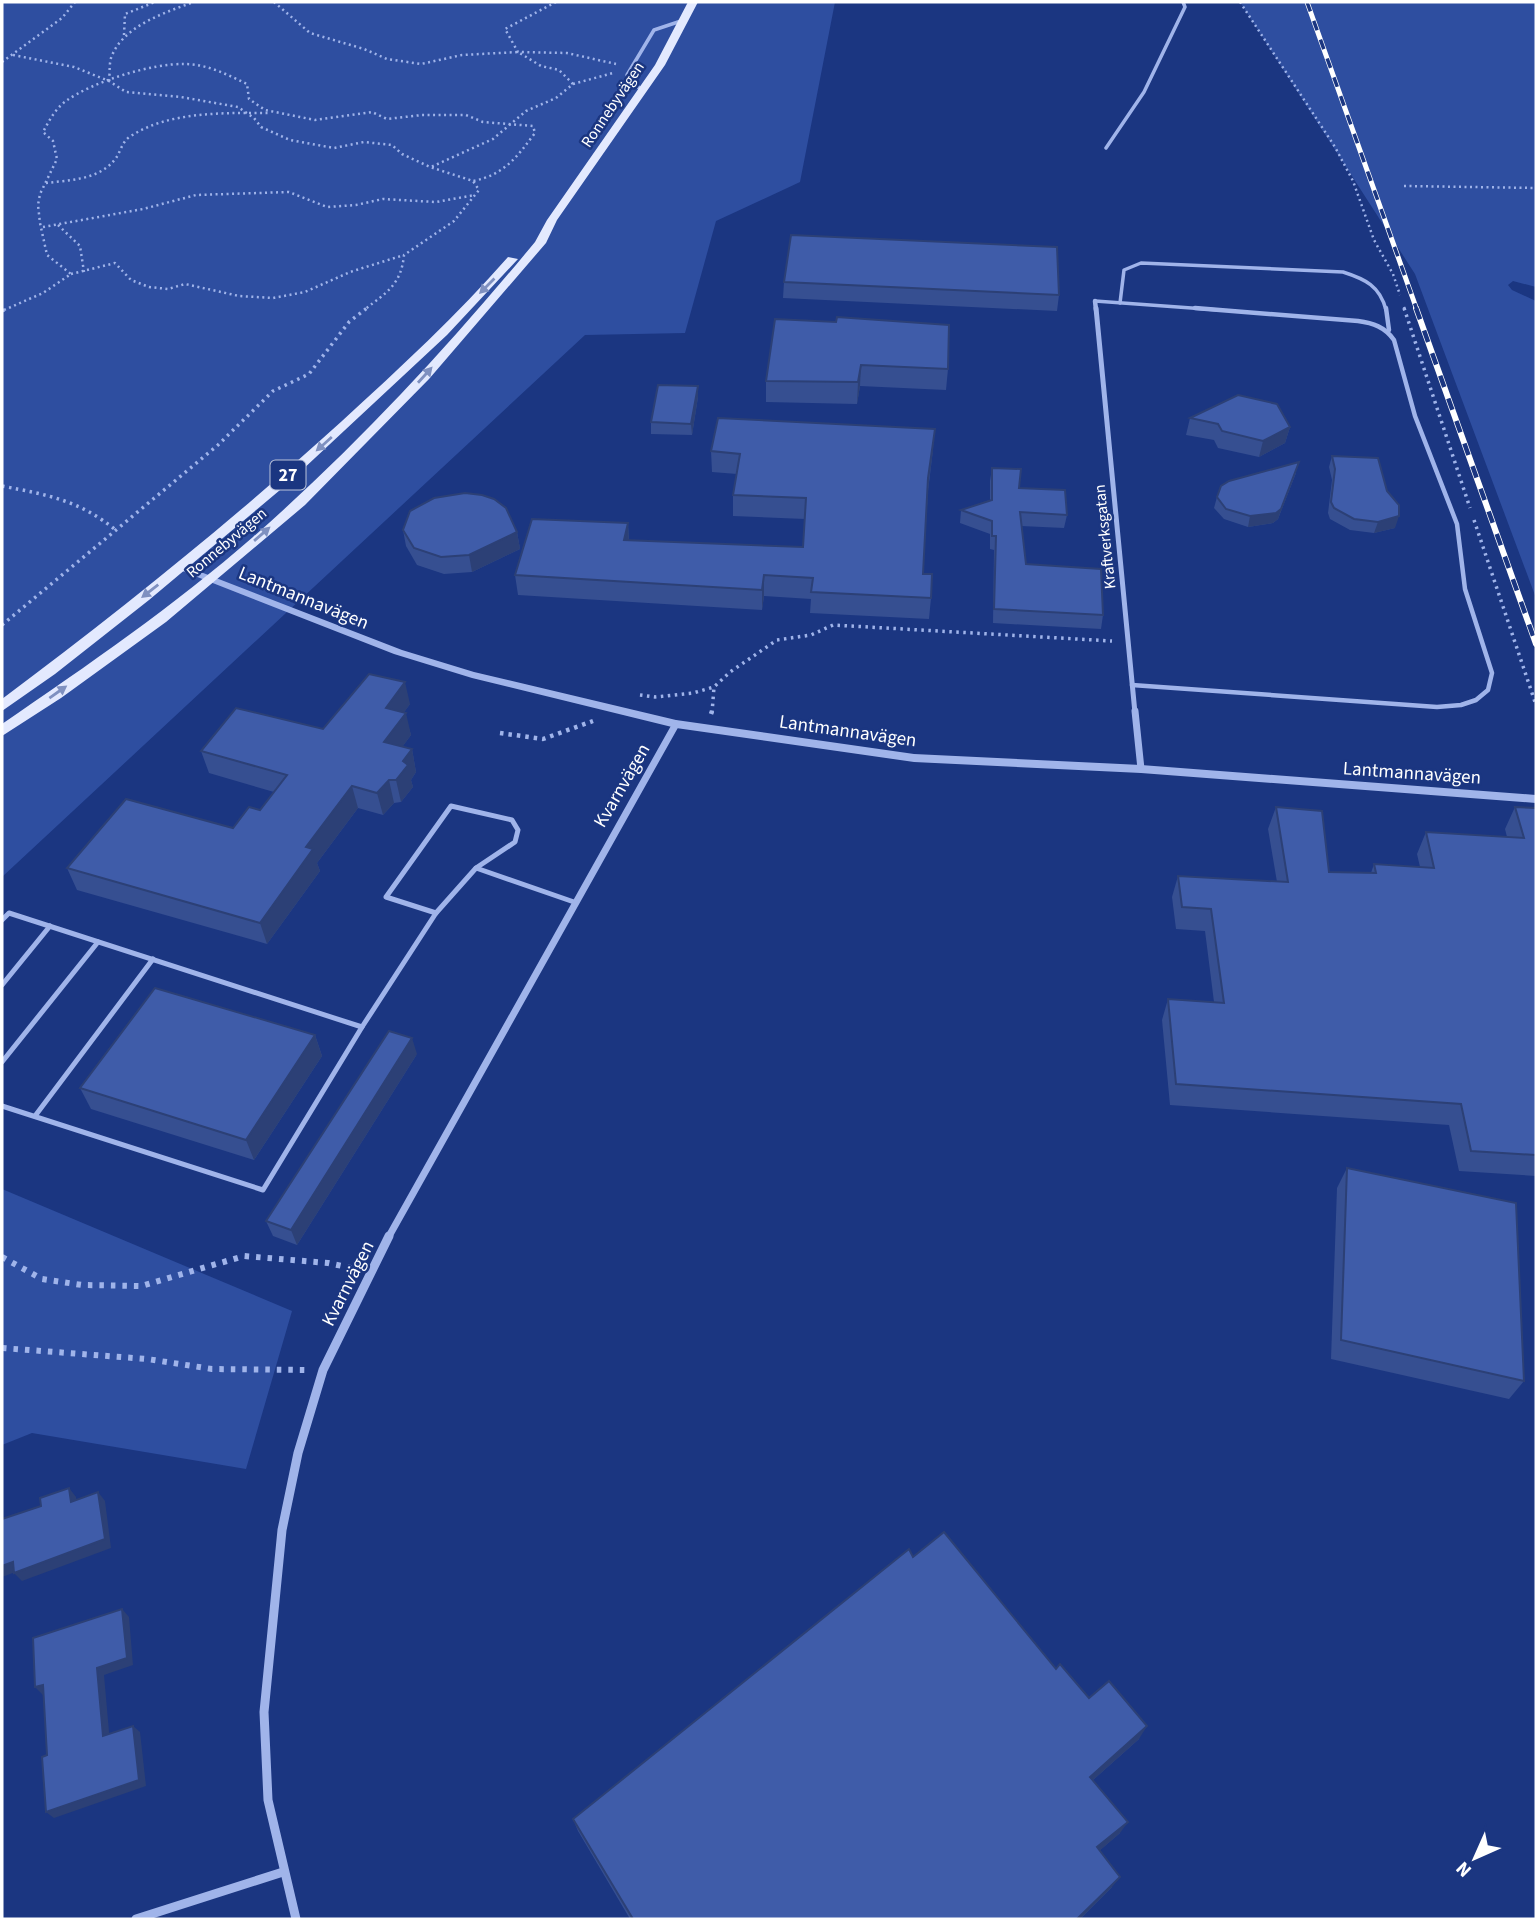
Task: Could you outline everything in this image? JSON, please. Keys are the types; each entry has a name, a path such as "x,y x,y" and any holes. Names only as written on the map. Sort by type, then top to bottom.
{"main road":[{"name":"Ronnebyvägen","path":"2,731 211,579 276,523 385,420 540,243 552,220 660,65 693,2"},
{"name":"Ronnebyvägen","path":"2,706 180,567 326,442 413,361 529,240 552,220"}],"street":[{"name":"Kraftverksgatan","path":"1096,301 1141,769"},
{"name":"Lantmannavägen","path":"180,567 398,652 472,675 676,724 914,758 1141,769 1536,799"},
{"name":"Kvarnvägen","path":"296,1919 282,1872 268,1800 264,1712 282,1530 298,1453 323,1370 370,1271 574,902 676,724"},
{"path":"136,1919 282,1872"}],"lane":[{"path":"1106,148 1144,92 1185,7 1182,2"},
{"path":"642,91 627,75 654,30 681,21"},
{"path":"1121,303 1124,270 1141,263 1343,272 1366,278 1378,288 1386,303 1389,330 1415,416 1457,524 1465,589 1492,673 1488,690 1476,700 1461,705 1437,707 1132,685"},
{"path":"1096,301 1343,319 1367,322 1389,330"},
{"path":"2,1106 263,1190 362,1027 436,913 476,868 516,842 518,830 512,820 451,806 386,897 436,913"},
{"path":"476,868 574,902"},
{"path":"2,920 9,913 362,1027"},
{"path":"2,985 50,926"},
{"path":"2,1062 98,942"},
{"path":"35,1116 153,959"}],"path":[{"path":"2,62 62,18 75,2"},
{"path":"124,36 125,14 155,2"},
{"path":"109,81 112,55 124,36 173,9 194,2"},
{"path":"275,2 310,33 363,49 387,60 421,64 463,55 552,49 569,51 618,65 620,68"},
{"path":"556,2 505,29 518,52 541,66 559,70 573,83"},
{"path":"1240,2 1335,147 1353,181 1374,240 1393,274 1536,705"},
{"path":"13,55 58,62 109,81 126,92 181,97 238,107 244,112 254,118 261,127 290,140 334,148 364,142 392,145 402,154 430,167 473,181 492,178 510,167 535,133 533,126 483,122 466,115 439,114 387,119 372,111 316,120 244,112 185,119 151,128 127,137 119,154 107,169 92,176 46,183"},
{"path":"71,274 47,255 38,206 59,158 54,140 43,132 48,121 63,103 84,90 109,81 185,64 221,72 247,85 249,99 277,114"},
{"path":"430,167 493,139 526,111 556,98 573,83 617,73"},
{"path":"2,311 43,293 71,274 116,263 131,280 149,287 168,289 185,285 239,296 273,298 305,292 350,272 404,255 454,221 479,190 473,181"},
{"path":"1404,186 1536,188"},
{"path":"43,227 143,209 195,195 289,192 327,206 356,205 383,198 436,202 476,195"},
{"path":"57,225 80,246 84,272"},
{"path":"2,624 117,531 218,444 273,391 309,374 349,322 373,306 396,283 402,275 404,255"},
{"path":"2,486 66,498 98,514 117,531"},
{"path":"500,733 542,739 617,711 639,695 655,697 693,693 715,687 730,671 777,640 811,635 833,625 1128,642"},
{"path":"704,728 714,708 715,687"},
{"path":"2,1257 42,1279 82,1285 141,1286 244,1256 328,1263 370,1271"},
{"path":"2,1348 147,1359 212,1368 323,1370"}],"shaded area":[{"path":"2,2 835,2 800,182 716,221 685,333 585,335 2,877"},
{"path":"1240,2 1536,2 1536,287 1513,281 1508,285 1512,290 1536,301 1536,598 1415,274"},
{"path":"2,1189 292,1311 246,1469 32,1433 2,1445"}],"building":[{"path":"791,235 1057,247 1059,295 784,282"},
{"path":"837,317 949,325 948,369 861,365 858,382 766,381 775,319 836,322"},
{"path":"658,385 698,386 691,424 651,422"},
{"path":"1238,395 1277,404 1290,427 1263,441 1222,431 1218,424 1190,418"},
{"path":"718,418 935,429 928,478 923,574 932,574 931,598 811,592 813,578 764,575 762,590 515,575 532,519 628,523 624,540 803,547 806,498 733,495 740,454 711,451"},
{"path":"1332,456 1378,458 1387,491 1399,505 1399,516 1378,522 1354,519 1334,508 1331,502 1335,469"},
{"path":"1299,462 1281,509 1276,513 1250,516 1226,509 1217,497 1221,486 1229,481"},
{"path":"992,468 1021,469 1019,488 1065,490 1067,515 1020,512 1026,564 1101,569 1103,615 994,609 996,536 992,536 992,521 961,510 992,500"},
{"path":"465,493 494,499 506,508 517,532 469,555 441,557 414,548 403,530 410,511 434,498"},
{"path":"369,674 405,682 386,708 406,713 384,742 412,749 403,761 408,765 396,780 389,780 377,793 352,786 306,847 313,849 260,923 67,868 126,799 233,828 249,807 260,810 287,775 201,751 236,708 323,729"},
{"path":"1276,807 1322,811 1329,872 1376,873 1374,864 1434,868 1426,832 1524,838 1515,807 1536,808 1536,1155 1471,1151 1461,1104 1176,1084 1168,999 1224,1003 1211,909 1182,907 1178,876 1288,882"},
{"path":"155,988 315,1035 246,1140 80,1088"},
{"path":"389,1031 412,1038 291,1230 266,1221"},
{"path":"1347,1168 1516,1203 1524,1381 1341,1340"},
{"path":"69,1488 71,1502 98,1492 105,1539 14,1573 13,1562 2,1566 2,1519 41,1506 40,1498"},
{"path":"944,1532 1056,1669 1060,1664 1089,1698 1109,1681 1147,1726 1090,1777 1128,1822 1097,1847 1120,1877 1077,1919 633,1919 573,1819 909,1549 913,1557"},
{"path":"122,1609 127,1658 97,1668 103,1736 133,1726 139,1780 46,1812 42,1757 47,1755 43,1685 35,1687 33,1638"}],"railway":[{"path":"1307,2 1417,310"},
{"path":"1416,308 1536,644"}]}
